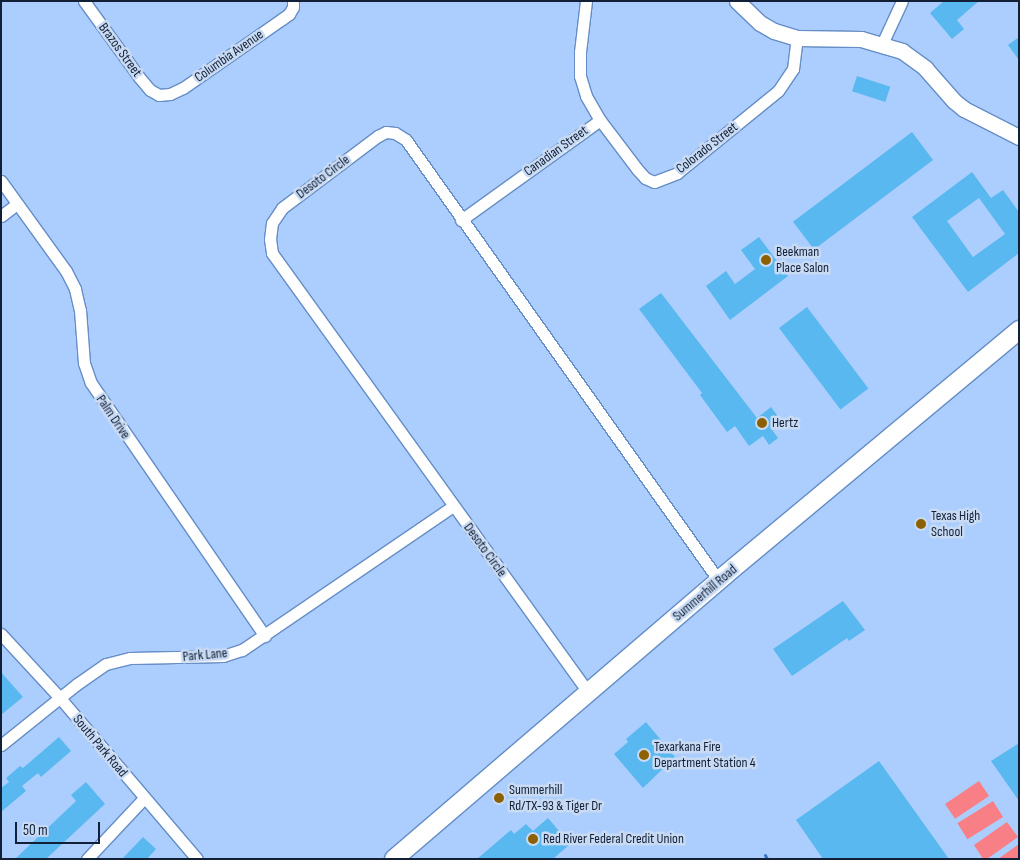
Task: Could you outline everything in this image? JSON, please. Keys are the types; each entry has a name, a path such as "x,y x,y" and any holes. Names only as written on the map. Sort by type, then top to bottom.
{"main road":[{"name":"Summerhill Road","path":"394,859 719,581 1019,330"}],"street":[{"name":"Brazos Street","path":"84,1 139,77 150,90 159,95"},
{"name":"Canadian Street","path":"461,220 600,120 586,96 580,76 580,52 586,1"},
{"path":"737,1 760,23 774,31 797,38 861,39 902,51 915,58 954,101 964,109 1019,137"},
{"path":"882,44 902,1"},
{"name":"Columbia Avenue","path":"159,95 170,94 183,88 289,14 293,4"},
{"name":"Colorado Street","path":"600,120 645,178 654,182 665,180 677,173 778,90 793,69 797,38"},
{"name":"Desoto Circle","path":"588,692 272,253 270,239 272,223 282,208 378,136 386,132 395,132 406,140 719,581"},
{"name":"Palm Drive","path":"1,181 66,271 75,290 80,310 84,363 91,383 265,636"},
{"path":"1,216 17,204"},
{"name":"Park Lane","path":"1,745 95,671 117,660 223,656 242,650 453,506"},
{"name":"South Park Road","path":"1,634 60,698 197,859"},
{"path":"87,859 144,798"}],"shaded area":[{"path":"979,781 989,796 955,819 945,804"},
{"path":"993,801 1003,817 967,839 957,823"},
{"path":"1007,822 1018,837 987,859 983,859 974,845"},
{"path":"1019,844 1019,859 998,859"}],"building":[{"path":"944,1 979,1 957,20 964,29 952,39 930,13"},
{"path":"1019,37 1019,60 1008,45"},
{"path":"857,76 890,87 885,102 852,91"},
{"path":"912,132 933,160 814,250 793,222"},
{"path":"972,172 991,198 1003,190 1019,212 1019,253 968,292 912,217","holes":["979,198 1005,234 973,257 947,221"]},
{"path":"759,237 788,276 730,320 706,286 726,271 735,284 755,269 741,250"},
{"path":"661,293 757,418 771,407 780,419 770,427 778,438 769,445 763,436 749,446 735,426 727,432 700,395 702,393 639,309"},
{"path":"807,307 868,388 840,410 779,328"},
{"path":"843,601 865,630 849,641 847,638 792,676 773,649"},
{"path":"1,672 23,697 1,715"},
{"name":"Texarkana Fire Department Station 4","path":"646,722 675,757 643,788 614,754 628,742 626,739"},
{"path":"59,737 71,751 41,777 38,773 22,786 26,791 1,812 1,788 9,782 6,778 20,766 23,768"},
{"path":"1019,743 1019,801 991,761"},
{"path":"879,761 949,859 823,859 796,820"},
{"path":"86,782 105,804 46,859 15,859 76,801 71,795"},
{"name":"Red River Federal Credit Union","path":"548,818 570,844 553,859 477,859 511,830 514,834 526,824 533,831"},
{"path":"143,837 156,849 147,859 122,859"}],"waterway":[{"path":"765,855 767,859"}],"place":[{"name":"Beekman Place Salon","path":"766,260"},
{"name":"Hertz","path":"762,423"},
{"name":"Texas High School","path":"921,524"},
{"name":"Texarkana Fire Department Station 4","path":"644,755"},
{"name":"Summerhill Rd/TX-93 & Tiger Dr","path":"499,798"},
{"name":"Red River Federal Credit Union","path":"533,839"}]}
